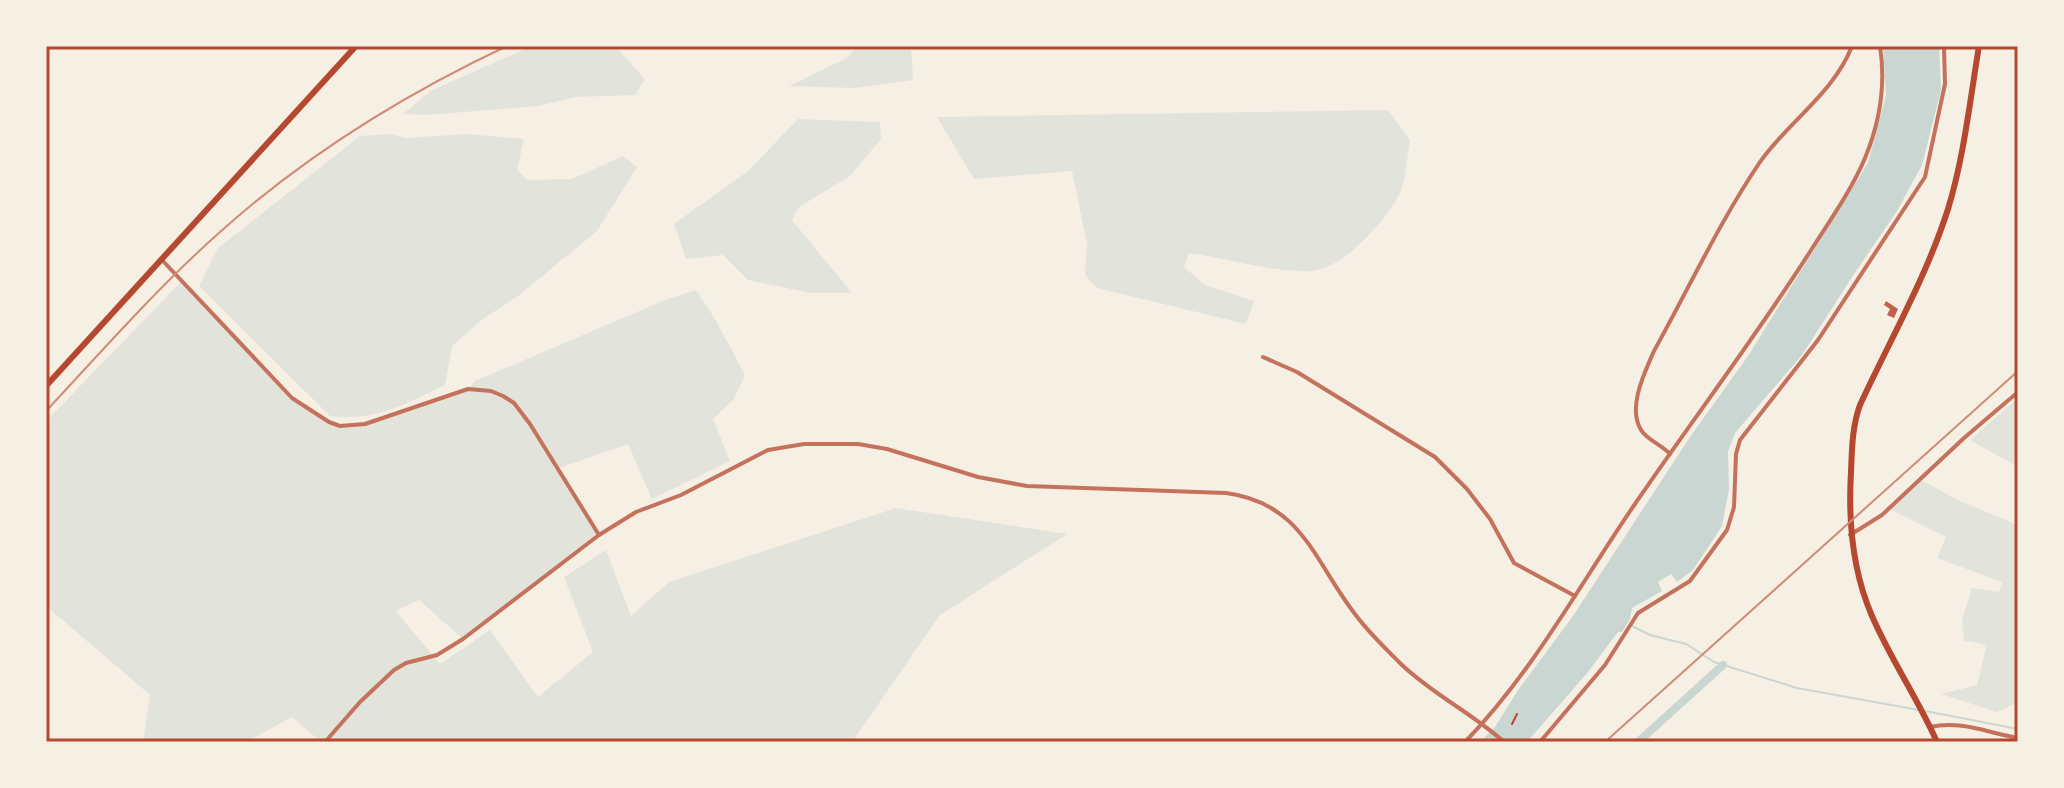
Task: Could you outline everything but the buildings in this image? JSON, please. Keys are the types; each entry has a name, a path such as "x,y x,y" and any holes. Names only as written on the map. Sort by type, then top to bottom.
{"main road":[{"path":"46,386 356,46"},
{"path":"1937,742 1873,620 1859,579 1850,535 1851,474 1857,412 1918,285 1949,207 1963,145 1979,46"}],"street":[{"path":"1670,454 1641,430 1637,419 1642,381 1654,351 1761,160 1816,100 1841,68 1852,46"},
{"path":"1465,742 1484,724 1576,596 1670,454 1786,290 1863,162 1874,133 1882,93 1880,46"},
{"path":"1540,742 1605,665 1638,613 1690,581 1727,530 1734,507 1736,454 1740,440 1818,340 1925,177 1945,84 1944,46"},
{"path":"160,260 292,398 329,422 340,426 365,424 468,389 491,391 503,396 514,403 530,424 599,535"},
{"path":"1263,357 1297,372 1435,457 1467,489 1490,519 1514,563 1576,596"},
{"path":"1850,535 1882,515 2018,392"},
{"path":"325,742 360,702 394,670 406,663 437,655 455,645 599,535 636,512 681,495 768,450 804,444 871,446 978,477 1039,488 1238,495 1266,505 1292,522 1356,617 1405,667 1504,742"},
{"path":"1930,727 1959,724 2018,738"}],"path":[{"path":"1512,724 1517,714"}],"shaded area":[{"path":"532,46 615,46 645,79 635,95 576,97 538,106 427,115 403,114 430,91"},
{"path":"857,46 911,46 913,80 854,88 789,86 847,58"},
{"path":"1883,46 1939,46 1941,90 1922,165 1897,211 1802,355 1735,433 1728,451 1729,490 1722,526 1693,570 1677,582 1671,574 1658,582 1662,591 1632,608 1622,632 1618,632 1527,742 1480,742 1495,727 1518,690 1573,616 1690,437 1748,356 1868,163 1886,96"},
{"path":"1388,110 1410,140 1403,182 1399,195 1384,218 1350,253 1324,268 1298,271 1189,253 1184,267 1205,285 1254,301 1246,324 1097,288 1085,275 1087,244 1072,171 974,179 937,117"},
{"path":"798,119 880,122 881,139 850,176 799,207 792,220 852,293 811,293 748,280 723,255 686,259 674,224 747,172"},
{"path":"390,134 406,138 468,134 524,139 517,170 527,180 572,179 623,156 637,167 597,231 452,346 445,385 376,414 330,416 199,286 217,249 360,136"},
{"path":"182,281 257,362 301,403 321,417 350,426 384,419 468,389 475,381 665,300 696,290 745,375 733,400 713,419 730,461 652,499 628,444 559,468 599,535 463,639 419,600 396,611 440,664 490,630 538,697 593,652 564,577 606,550 631,616 669,582 896,508 1067,534 940,615 852,742 321,742 292,717 246,742 143,742 150,695 46,606 46,421"},
{"path":"2018,398 2018,467 1970,440"},
{"path":"1919,479 1958,500 2018,525 2018,681 2015,704 1997,712 1941,694 1977,685 1986,648 1983,644 1964,641 1962,620 1972,588 1999,592 2002,582 1937,558 1946,537 1889,509"}],"waterway":[{"path":"1632,626 1650,635 1686,644 1714,662 1797,688 1919,710"},
{"path":"1638,742 1723,665"},
{"path":"1925,711 2018,729"}],"railway":[{"path":"46,411 175,275 220,232 286,177 393,106 507,46"},
{"path":"1605,742 2018,371"}]}
